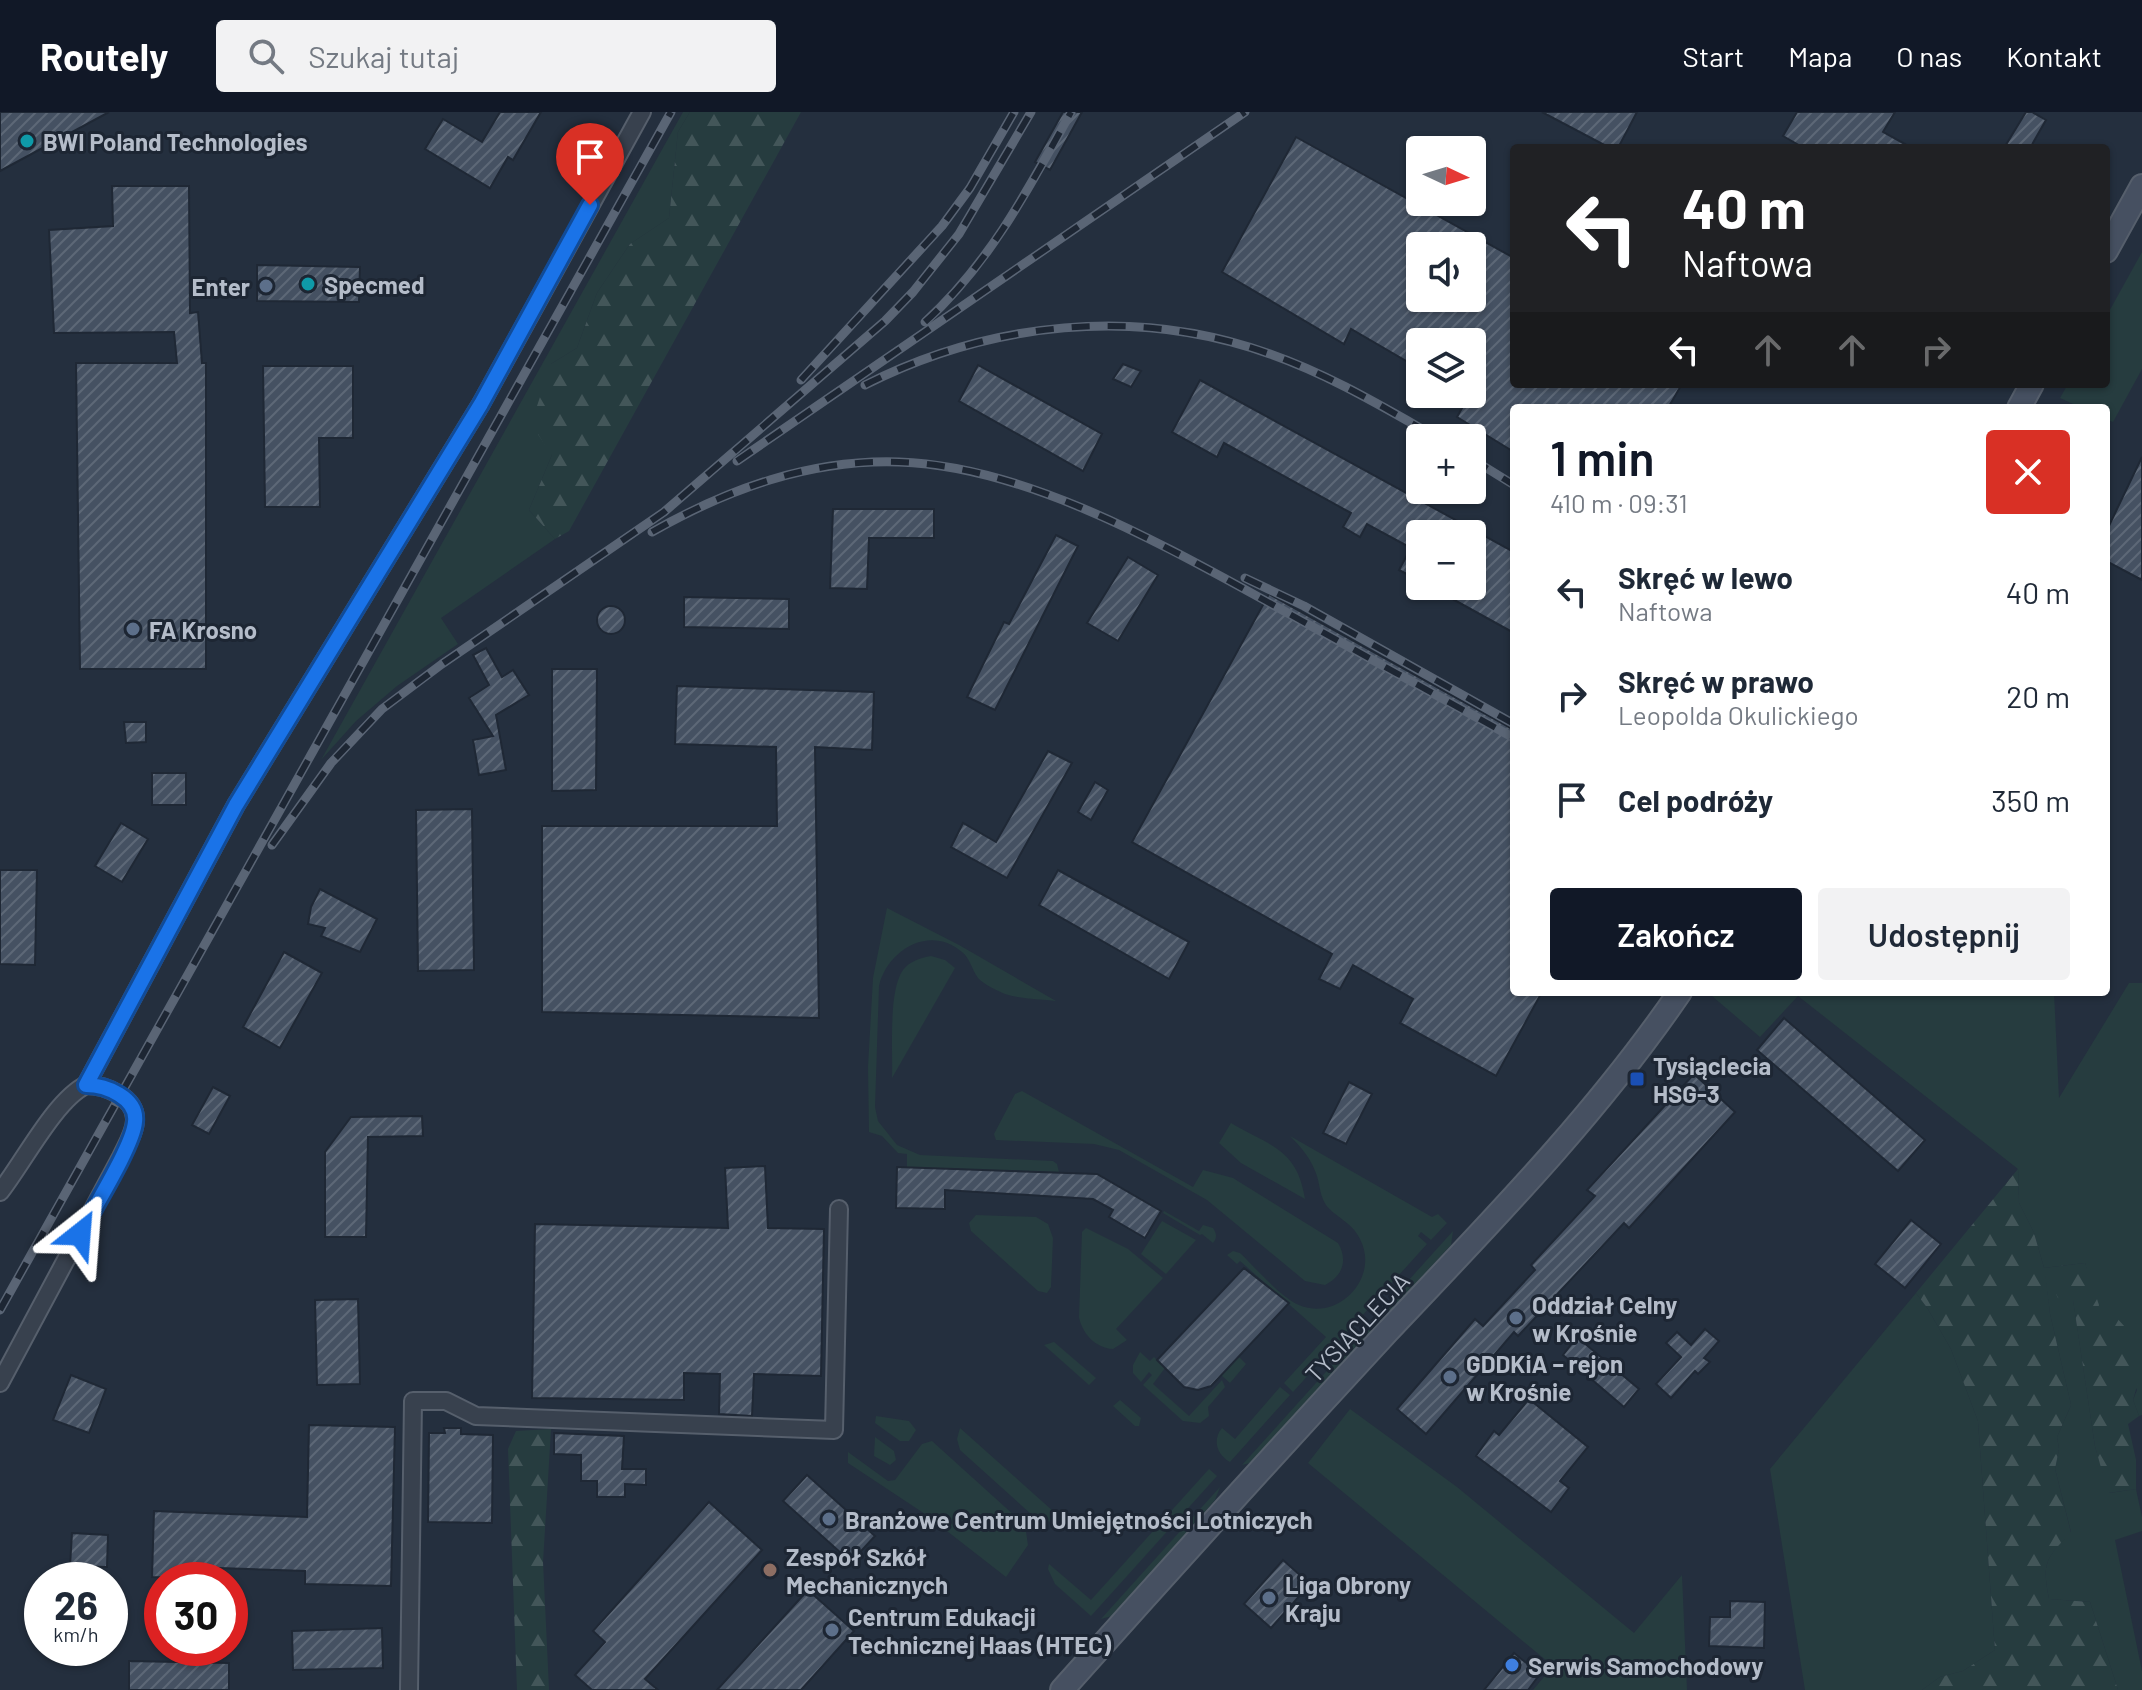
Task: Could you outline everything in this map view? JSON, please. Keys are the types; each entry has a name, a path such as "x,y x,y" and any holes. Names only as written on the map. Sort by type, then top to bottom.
{"street":[{"path":"0,1192 59,1109 73,1093 86,1085 236,805 481,404 642,112"},
{"path":"2110,244 2142,186"},
{"name":"TYSIĄCLECIA","path":"1062,1690 1240,1490 1528,1181 1623,1071 1677,996"},
{"path":"0,1383 121,1157 135,1123 134,1112 120,1095 103,1086 86,1085"},
{"path":"409,1690 413,1401 446,1401 476,1416 834,1430 839,1209"}],"green space":[{"path":"683,112 690,112 678,132 669,218 630,244 597,293 577,348 551,364 552,455 529,510 555,539 441,618 458,644 397,686 356,721 321,760"},
{"path":"690,112 801,112 569,531 555,539 529,510 552,455 531,424 551,364 577,348 597,293 630,244 669,218 678,132"},
{"path":"2142,252 2142,369 2113,422 2110,421 2110,404 2073,404 2060,398 2066,388 2110,388 2110,310"},
{"path":"887,908 1056,1001 1011,996 983,983 965,955 950,944 937,940 924,941 900,952 884,973 879,986 875,1107 878,1121 897,1145 920,1155 1053,1161 1059,1172 907,1167 907,1154 898,1153 882,1136 869,1132 868,1067 873,978"},
{"path":"931,956 945,960 955,968 892,1078 893,1006 898,980 909,964"},
{"path":"2129,983 2142,983 2142,1415 2139,1416 2133,1400 2137,1390 2097,1313 2085,1263 2044,1268 2034,1233 2019,1203 2018,1169 1798,996 2054,996 2059,1098"},
{"path":"1712,996 1798,996 1760,1037"},
{"path":"1022,1091 1193,1187 1203,1170 1233,1178 1338,1243 1343,1255 1340,1272 1325,1285 1305,1281 1207,1200 1119,1150 1094,1144 996,1140 994,1134 1015,1094"},
{"path":"1231,1123 1270,1144 1289,1159 1296,1169 1305,1199 1241,1163 1219,1143"},
{"path":"1290,1136 1432,1217 1438,1214 1447,1223 1431,1240 1421,1232 1418,1236 1427,1244 1293,1392 1284,1383 1326,1337 1240,1261 1237,1264 1227,1255 1233,1251 1240,1253 1284,1295 1299,1305 1314,1309 1341,1302 1352,1293 1365,1268 1365,1253 1357,1233 1326,1205 1312,1165"},
{"path":"2018,1169 2019,1203 2034,1233 2044,1268 2085,1263 2099,1305 2097,1312 2115,1316 2136,1339 2130,1351 2140,1374 2133,1400 2139,1416 2128,1424 2136,1460 2136,1489 2108,1493 2095,1446 2073,1300 2058,1298 2045,1271 2050,1314 2071,1405 2057,1437 2059,1449 2055,1469 2071,1533 2048,1562 2049,1599 2090,1602 2118,1690 1922,1690 1940,1677 1963,1671 1995,1650 1978,1421 1951,1349 1916,1293"},
{"path":"1163,1213 1199,1231 1203,1225 1213,1228 1216,1236 1213,1243"},
{"path":"976,1215 1036,1217 1048,1224 1053,1238 1051,1287 1047,1293 1038,1291 971,1231 969,1223"},
{"path":"1162,1221 1196,1240 1166,1274 1141,1254"},
{"path":"1086,1228 1128,1249 1163,1278 1116,1329 1127,1340 1113,1349 1090,1339 1079,1317 1082,1232"},
{"path":"1453,1231 1451,1245 1259,1455 1242,1465"},
{"path":"2044,1268 2073,1299 2095,1446 2109,1493 2136,1489 2142,1531 2115,1540 2142,1671 2142,1690 2118,1690 2090,1602 2049,1599 2046,1577 2048,1562 2071,1532 2055,1469 2059,1449 2057,1437 2071,1405 2050,1314"},
{"path":"1916,1293 1951,1349 1978,1421 1995,1650 1963,1671 1940,1677 1922,1690 1805,1690 1770,1469"},
{"path":"1054,1342 1096,1378 1089,1385 1044,1345"},
{"path":"1140,1352 1150,1361 1154,1357 1165,1368 1153,1384 1189,1416 1222,1380 1225,1387 1208,1407 1209,1416 1200,1423 1183,1421 1143,1385 1152,1375 1149,1372 1141,1382 1133,1373 1133,1365"},
{"path":"1239,1357 1246,1364 1230,1383 1221,1375"},
{"path":"1280,1387 1290,1395 1230,1462 1219,1451 1217,1437 1222,1428 1235,1439"},
{"path":"1120,1400 1141,1418 1139,1426 1135,1426 1113,1406"},
{"path":"1350,1409 1457,1487 1634,1633 1682,1575 1687,1690 1533,1690 1553,1666 1308,1463"},
{"path":"876,1416 909,1421 916,1430 909,1441 900,1441 875,1423"},
{"path":"960,1428 1063,1520 1047,1522 1032,1515 960,1450 957,1439"},
{"path":"551,1429 543,1562 549,1690 517,1690 508,1449 516,1431"},
{"path":"875,1437 894,1451 896,1460 890,1465 874,1456"},
{"path":"932,1441 1025,1525 1028,1545 1006,1577 925,1514 848,1463 848,1452 888,1481 895,1480 922,1444"},
{"path":"1209,1469 1217,1476 1091,1616 1055,1584 1049,1564 1091,1600"},
{"path":"1220,1487 1215,1500 1121,1609 1101,1619"}],"building":[{"name":"BWI Poland Technologies","path":"0,112 109,112 0,171"},
{"path":"500,112 541,112 513,160 508,157 490,188 425,149 443,119 482,142"},
{"path":"1063,112 1082,112 1050,170 1035,162"},
{"path":"1542,112 1637,112 1620,144 1602,144"},
{"path":"1797,112 1895,112 1883,132 1905,144 1797,144 1783,136"},
{"path":"2026,112 2046,120 2032,144 2006,144"},
{"path":"1296,137 1406,198 1406,216 1438,216 1467,232 1406,232 1406,312 1486,312 1486,242 1510,256 1510,388 1680,388 1670,404 1510,404 1510,450 1486,435 1486,424 1468,424 1457,417 1462,408 1486,408 1486,328 1406,328 1406,361 1351,329 1344,344 1222,272"},
{"path":"112,186 189,186 190,313 198,312 202,363 206,363 206,669 80,669 76,363 177,363 174,332 54,333 49,230 113,226"},
{"name":"Specmed","path":"257,265 360,267 359,302 257,301"},
{"path":"1123,364 1141,371 1131,387 1113,379"},
{"path":"978,365 1102,434 1083,471 959,401"},
{"path":"263,366 353,366 353,438 319,438 320,507 265,507"},
{"path":"1200,380 1406,493 1406,504 1426,504 1456,520 1406,520 1406,545 1367,524 1360,537 1343,527 1351,513 1224,443 1217,457 1172,432"},
{"path":"2142,457 2142,580 2110,563 2110,524"},
{"path":"833,509 934,509 934,538 869,538 867,589 830,588"},
{"path":"1056,535 1078,546 995,710 967,697 1004,622 1009,624"},
{"path":"1486,537 1510,550 1510,631 1454,600 1486,600"},
{"path":"1128,557 1158,575 1118,641 1087,623"},
{"path":"1406,557 1406,574 1399,570"},
{"path":"1269,594 1510,728 1510,996 1540,996 1496,1076 1400,1023 1413,999 1353,965 1340,989 1319,979 1332,954 1132,842"},
{"path":"684,597 789,599 789,629 684,627"},
{"path":"611,606 621,610 625,620 621,630 611,634 601,630 597,620 601,610"},
{"path":"486,648 502,677 513,670 529,695 496,715 506,770 479,775 473,740 493,736 469,698 489,685 473,655"},
{"path":"552,669 597,669 596,790 552,791"},
{"path":"677,686 874,692 872,750 815,747 819,1018 542,1012 542,826 777,826 776,747 675,744"},
{"path":"124,722 146,722 146,742 126,743"},
{"path":"1048,751 1072,763 1007,878 951,847 963,823 996,842"},
{"path":"152,773 186,773 186,805 152,805"},
{"path":"1095,782 1108,790 1091,820 1078,812"},
{"path":"472,809 474,970 418,971 416,810"},
{"path":"121,823 148,839 122,882 95,866"},
{"path":"0,870 37,870 35,965 0,964"},
{"path":"1058,870 1189,942 1169,979 1039,905"},
{"path":"320,889 377,919 360,952 321,936 325,928 308,924 311,907"},
{"path":"284,952 322,973 280,1048 243,1027"},
{"path":"1784,1018 1925,1140 1898,1171 1757,1050"},
{"path":"1694,1074 1735,1112 1629,1228 1624,1223 1518,1336 1514,1332 1426,1434 1397,1409 1475,1319 1483,1326 1535,1270 1531,1265 1595,1196 1587,1190"},
{"path":"1349,1082 1372,1094 1346,1144 1323,1133"},
{"path":"213,1087 230,1096 209,1134 192,1125"},
{"path":"422,1116 423,1136 368,1137 366,1237 325,1237 325,1152 351,1117"},
{"path":"765,1166 768,1228 824,1229 821,1376 754,1374 752,1416 719,1414 720,1374 684,1373 684,1400 532,1398 535,1224 728,1228 725,1168"},
{"path":"897,1167 1097,1174 1161,1211 1145,1238 1109,1217 1113,1210 1093,1199 945,1190 945,1209 896,1208"},
{"path":"1911,1220 1941,1244 1905,1288 1875,1264"},
{"path":"1244,1268 1289,1303 1211,1386 1198,1390 1184,1387 1157,1360"},
{"path":"358,1299 360,1384 317,1385 315,1300"},
{"path":"1705,1329 1719,1341 1704,1358 1710,1362 1698,1374 1695,1371 1671,1398 1656,1384 1681,1357 1666,1343 1677,1332 1691,1345"},
{"path":"1577,1337 1639,1389 1624,1407 1563,1355"},
{"path":"71,1375 106,1389 89,1433 53,1420"},
{"path":"1529,1399 1588,1447 1560,1481 1569,1488 1551,1512 1476,1456 1494,1431 1499,1435"},
{"path":"309,1425 395,1427 391,1586 305,1584 305,1571 248,1569 248,1562 152,1562 154,1511 307,1517"},
{"path":"444,1428 461,1428 461,1434 493,1435 492,1523 428,1522 429,1433 445,1433"},
{"path":"554,1433 624,1436 622,1469 646,1469 646,1485 625,1484 625,1497 597,1497 597,1481 581,1481 581,1455 554,1454"},
{"name":"Branżowe Centrum Umiejętności Lotniczych","path":"807,1475 875,1536 851,1562 783,1501"},
{"path":"709,1502 762,1550 645,1679 658,1690 592,1690 575,1675 605,1642 593,1631"},
{"path":"72,1533 108,1535 107,1562 70,1562"},
{"path":"1283,1560 1310,1584 1271,1628 1244,1604"},
{"path":"808,1590 854,1631 801,1690 717,1690"},
{"path":"1730,1601 1765,1602 1764,1648 1709,1646 1710,1617 1730,1617"},
{"path":"382,1628 383,1668 293,1670 292,1631"},
{"path":"1514,1653 1540,1674 1528,1690 1484,1690"},
{"path":"129,1661 144,1661 144,1666 229,1666 229,1690 129,1690"}],"railway":[{"path":"0,1310 671,112"},
{"path":"801,380 942,226 970,188 1014,112"},
{"path":"272,845 331,763 382,709 442,664 664,512 885,321 913,292 959,234 1031,112"},
{"path":"925,322 989,250 1071,112"},
{"path":"737,461 1245,112"},
{"path":"865,385 962,347 1013,335 1064,328 1116,326 1168,330 1219,339 1270,354 1356,392 1413,424"},
{"path":"652,532 710,502 802,471 866,462 899,462 947,467 996,478 1094,513 1141,535 1510,736"},
{"path":"1486,468 1510,483"},
{"path":"1245,578 1304,606 1510,722"}],"place":[{"name":"BWI Poland Technologies","path":"27,141"},
{"name":"Specmed","path":"308,284"},
{"name":"Enter","path":"266,286"},
{"name":"FA Krosno","path":"133,629"},
{"name":"Tysiąclecia HSG-3","path":"1637,1079"},
{"name":"Oddział Celny w Krośnie","path":"1516,1318"},
{"name":"GDDKiA – rejon w Krośnie","path":"1450,1377"},
{"name":"Branżowe Centrum Umiejętności Lotniczych","path":"829,1519"},
{"name":"Zespół Szkół Mechanicznych","path":"770,1570"},
{"name":"Liga Obrony Kraju","path":"1269,1598"},
{"name":"Centrum Edukacji Technicznej Haas (HTEC)","path":"832,1630"},
{"name":"Serwis Samochodowy","path":"1512,1665"}],"route":[{"path":"80,1234 121,1157 135,1123 130,1104 120,1095 103,1086 86,1085 236,805 481,404 590,205"}]}
